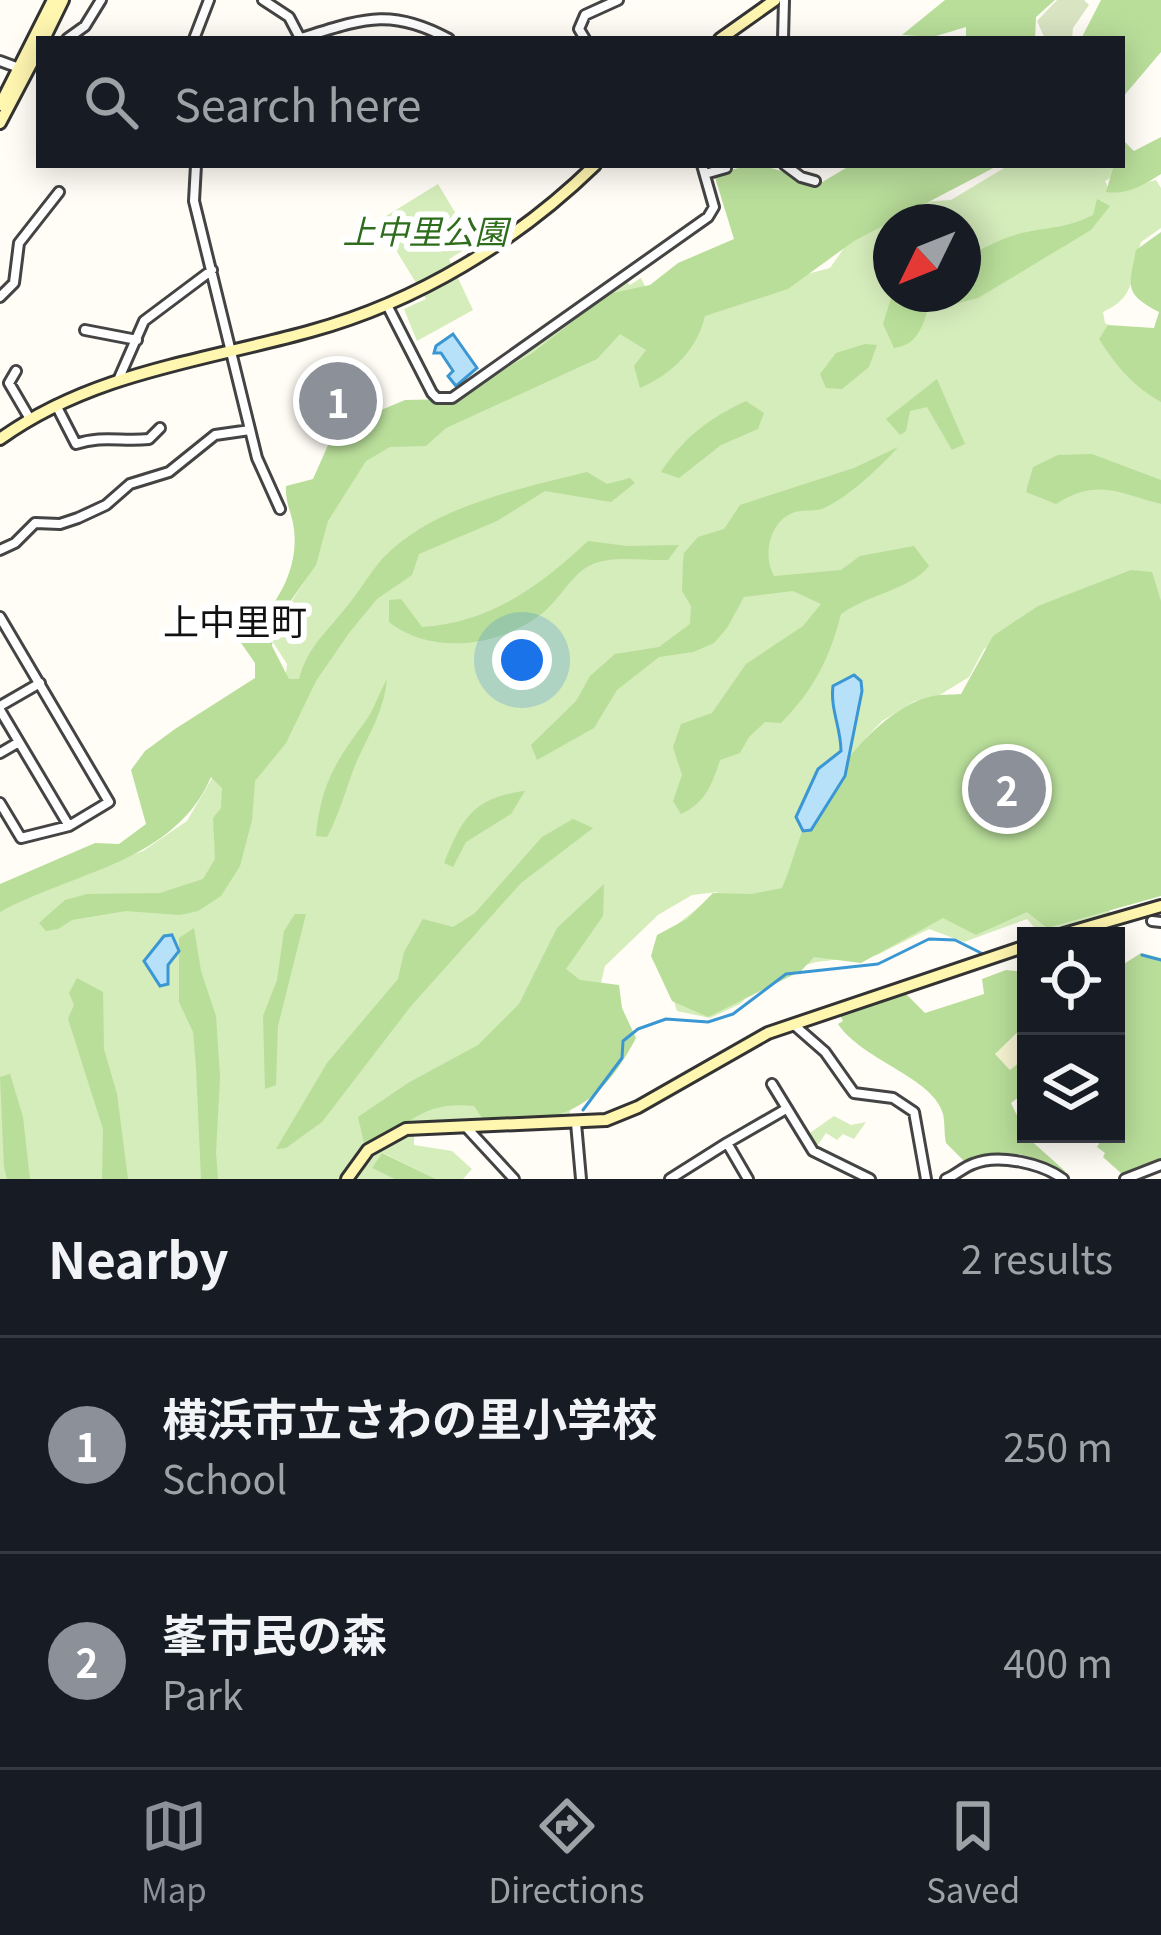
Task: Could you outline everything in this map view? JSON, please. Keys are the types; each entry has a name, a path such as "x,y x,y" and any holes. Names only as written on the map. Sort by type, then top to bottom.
{"street":[{"path":"40,36 53,0"},
{"path":"45,36 63,0"},
{"path":"72,36 85,26 100,0"},
{"path":"195,36 208,0"},
{"path":"263,0 289,17 298,36"},
{"path":"583,36 579,29 585,15 617,0"},
{"path":"725,36 779,0 783,36"},
{"path":"307,36 398,17 444,36"},
{"path":"0,105 19,68 36,48"},
{"path":"0,123 36,48"},
{"path":"0,62 19,68"},
{"path":"196,168 194,201 250,430 280,509"},
{"path":"0,439 30,418 119,378 314,331 386,304 479,257 548,208 593,168"},
{"path":"790,168 815,182"},
{"path":"386,304 432,393 436,398 452,398 708,217 714,207 704,170"},
{"path":"0,297 14,283 19,243 59,192"},
{"path":"119,378 144,321 212,270"},
{"path":"85,330 137,340"},
{"path":"16,371 9,383 30,418"},
{"path":"56,405 76,444 102,436 148,439 160,428"},
{"path":"0,550 15,543 34,523 60,524 78,518 106,505 130,484 169,472 215,435 250,430"},
{"path":"0,617 109,802 68,826 21,838 0,802"},
{"path":"40,683 0,708 68,826"},
{"path":"0,753 19,742"},
{"path":"1088,927 1161,906"},
{"path":"347,1179 368,1150 390,1136 419,1127 606,1120 793,1024 1017,949"},
{"path":"793,1024 812,1036 854,1093 893,1098 914,1112 926,1179"},
{"path":"772,1084 813,1151 870,1179"},
{"path":"670,1179 786,1109"},
{"path":"576,1123 581,1179"},
{"path":"465,1126 514,1179"},
{"path":"728,1143 748,1179"},
{"path":"946,1179 973,1163 992,1160 1038,1166 1063,1179"},
{"path":"1125,1179 1161,1165"}],"shaded area":[{"path":"1017,1034 1017,1064 1010,1070 995,1054"}],"green space":[{"path":"945,0 1055,0 1036,17 1035,36 966,36 966,27 936,36 902,35"},
{"path":"1057,0 1084,0 1089,5 1072,36 1044,36 1037,21"},
{"path":"1101,0 1161,0 1161,52 1125,94 1125,36 1083,36"},
{"path":"1161,137 1161,174 1128,191 1106,192 1113,168 1125,168 1125,142 1134,151"},
{"path":"771,168 819,184 846,168 993,168 925,204 873,204 873,231 788,289 705,316 682,360 640,388 634,366 646,350 620,334 597,359 446,428 426,446 390,447 366,461 328,521 316,565 275,623 272,646 289,679 299,679 312,650 383,558 426,525 478,502 587,472 607,484 630,478 635,483 611,502 545,491 497,521 419,554 412,575 377,599 349,633 316,681 286,743 255,781 252,820 240,866 221,896 198,911 180,915 126,911 72,920 46,931 39,923 65,900 87,894 160,893 203,879 215,859 213,818 221,808 222,788 211,777 195,806 148,847 0,912 0,884 95,843 119,844 146,824 131,770 145,751 255,678 255,663 239,640 273,604 289,574 295,540 286,486 313,479 340,418 374,413 405,400 452,399 531,354 608,294 650,285 678,263 734,239 714,174"},
{"path":"1004,168 1119,168 1121,172 1105,181 1110,192 1156,180 1161,188 1161,228 1141,242 1128,292 1103,312 1105,323 1128,336 1161,366 1161,625 1043,616 984,649 969,677 882,721 867,737 847,790 1102,855 1110,914 1061,927 1034,927 1027,919 964,942 929,929 877,955 816,962 768,976 740,1004 710,1018 677,1011 655,942 718,892 692,895 658,915 605,966 569,1116 416,1121 373,1142 341,1179 0,1179 0,904 35,886 143,851 187,821 218,768 284,691 287,664 269,636 308,576 324,486 452,407 625,280 630,285 641,278 647,290 796,277 830,268 851,238 873,227 873,312 981,312 981,204 918,204 951,200"},
{"name":"上中里公園","path":"438,184 474,244 449,259 473,310 417,341 404,309 426,299 378,221"},
{"path":"1097,199 1110,206 1091,230 981,296 981,250 1011,236 1093,215"},
{"path":"1161,232 1161,402 1126,375 1099,339 1108,325 1154,328 1159,312 1139,300 1131,281 1136,250"},
{"path":"887,312 927,312 915,338 902,346 894,348 883,324"},
{"path":"877,345 869,367 842,389 826,388 820,374 836,353"},
{"path":"937,379 965,444 952,450 927,407 910,411 906,431 900,435 886,419"},
{"path":"746,401 764,413 758,429 721,445 679,478 661,472 698,430"},
{"path":"898,447 833,504 795,512 779,522 771,539 770,568 774,576 841,570 860,556 914,546 929,566 911,581 841,614 826,659 802,699 781,723 765,722 740,753 720,760 702,799 681,814 673,801 682,775 673,747 681,724 712,713 746,664 803,626 821,604 793,591 744,597 714,643 659,657 617,690 594,728 537,760 531,745 576,701 590,676 615,654 659,647 690,624 691,606 682,591 683,562 684,553 698,537 724,529 740,505 854,468"},
{"path":"1092,454 1161,480 1161,504 1096,490 1056,504 1026,492 1033,467 1058,455"},
{"path":"588,541 679,545 668,560 593,564 529,622 490,639 469,643 426,640 389,622 389,600 401,599 422,627 492,610 532,587"},
{"path":"1131,570 1152,572 1161,601 1161,896 1051,927 1027,912 976,935 943,918 861,963 814,957 801,971 708,1017 672,1001 651,956 657,935 687,919 713,893 752,894 782,888 822,795 872,732 912,703 961,694 993,636 1038,606"},
{"path":"387,679 379,712 332,828 327,837 316,836 331,775"},
{"path":"525,791 511,814 466,842 453,867 444,863 472,812 493,798"},
{"path":"573,819 593,828 521,883 411,1006 322,1122 286,1148 276,1149 327,1063 398,979 404,952 423,919 453,927 475,913 542,837"},
{"path":"604,884 603,916 566,969 580,980 619,985 622,1008 636,1038 607,1082 576,1107 537,1120 486,1124 474,1106 440,1107 365,1147 358,1117 478,1045 519,1004 557,928"},
{"path":"295,914 306,914 278,1026 276,1085 265,1089 263,1016 277,980 284,931"},
{"path":"194,928 201,971 216,1016 218,1179 201,1179 193,1032 179,1002 179,938"},
{"path":"1141,953 1161,958 1161,1164 1123,1175 1097,1147 1099,1143 1125,1143 1125,963"},
{"path":"1017,971 1017,1033 995,1054 1010,1070 1017,1064 1017,1099 1011,1103 1017,1115 1017,1143 1034,1143 1065,1171 1063,1175 1020,1154 966,1163 946,1143 937,1101 838,1024 843,1021 838,1012 904,992 925,1013 984,994 982,979"},
{"path":"77,978 103,992 104,1049 117,1094 128,1179 102,1179 103,1129 68,1019 74,1005 69,993"},
{"path":"10,1074 23,1117 30,1179 7,1179 4,1167 0,1077"},
{"path":"834,1116 851,1125 866,1122 854,1139 843,1134 837,1140 826,1133 817,1146 807,1135"},
{"path":"414,1132 414,1145 452,1151 472,1169 463,1179 436,1179 383,1153 372,1168 394,1179 352,1179 379,1150"},
{"path":"382,1153 436,1179 394,1179 372,1168"}],"water":[{"path":"453,334 477,368 456,386 441,353 434,353"},
{"path":"854,675 862,691 845,776 811,830 803,831 796,817 818,769 841,751 833,686"},
{"path":"172,935 179,951 168,965 168,984 160,986 144,961 164,936"}],"waterway":[{"path":"583,1110 622,1058 623,1041 638,1029 666,1019 708,1022 733,1014 786,974 878,964 929,939 955,940 983,954"},
{"path":"1142,955 1161,960"}],"place":[{"name":"横浜市立さわの里小学校","path":"338,401"},
{"name":"峯市民の森","path":"1007,789"}],"district":[{"name":"上中里町","path":"235,622"}]}
